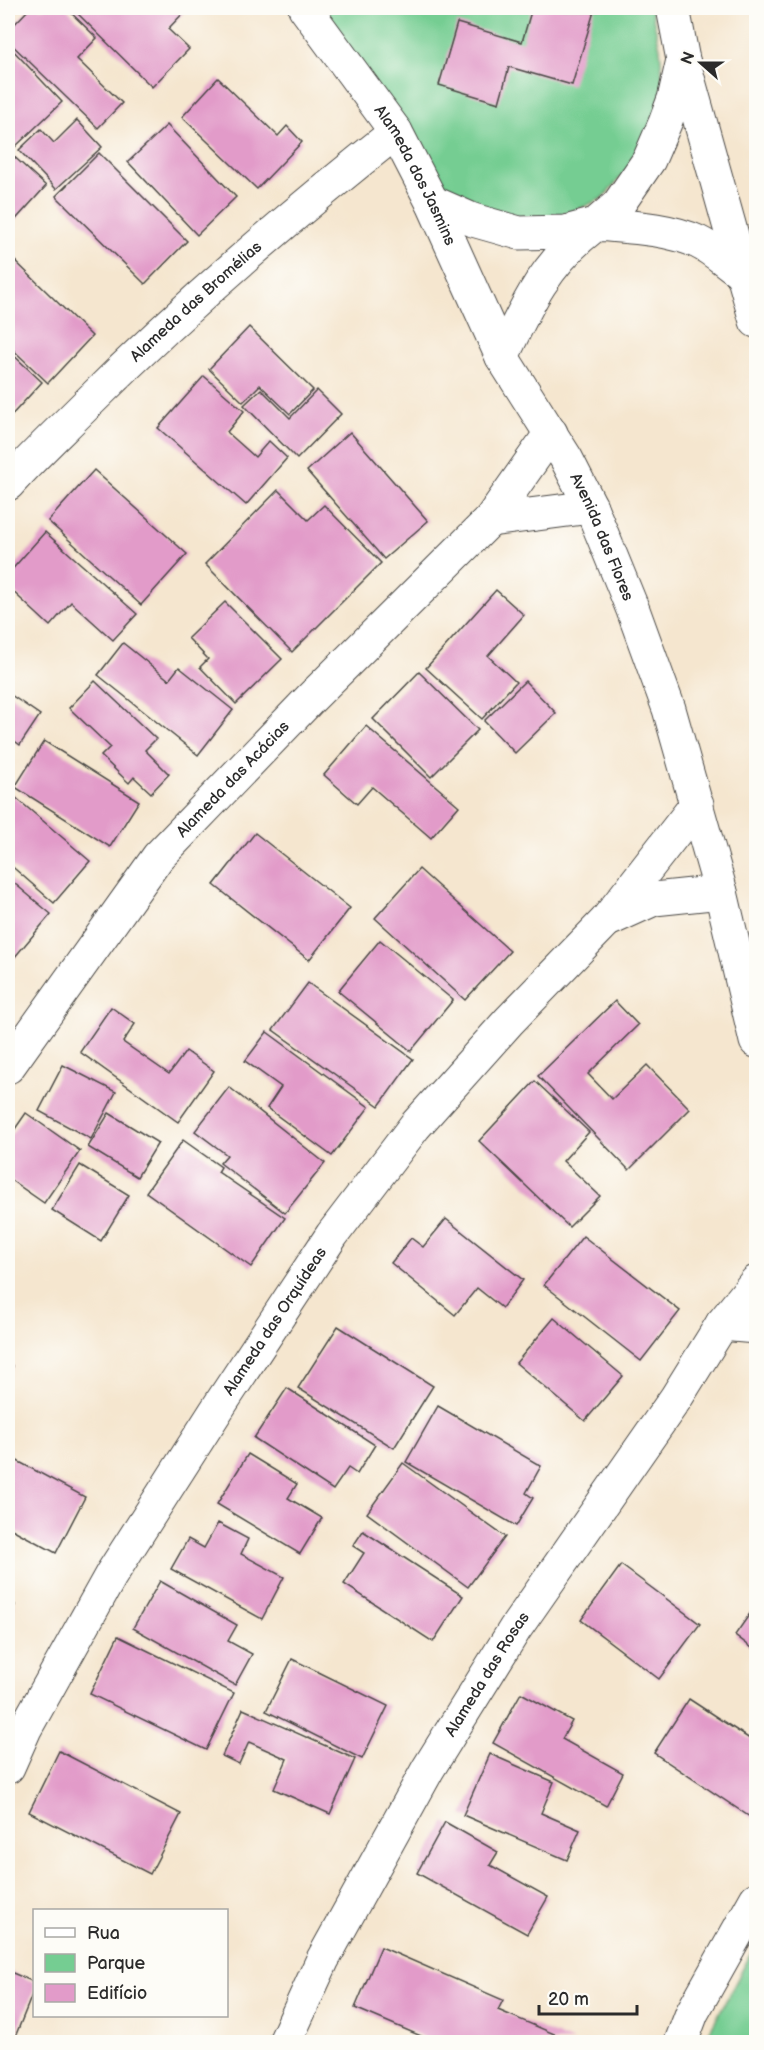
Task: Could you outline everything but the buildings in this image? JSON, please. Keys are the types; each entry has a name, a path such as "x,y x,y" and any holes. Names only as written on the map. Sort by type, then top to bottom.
{"street":[{"name":"Alameda dos Jasmins","path":"305,8 396,132 432,202 502,357"},
{"path":"673,8 683,60 749,272 756,316"},
{"path":"502,357 529,300 548,270 583,234 618,205 649,160 674,99 683,60"},
{"name":"Alameda das Bromélias","path":"8,484 118,373 224,274 396,132"},
{"path":"432,202 473,220 519,233 566,232 596,224 671,233 699,243 749,272"},
{"name":"Avenida das Flores","path":"502,357 551,433 591,507 633,610 669,710 697,804 721,892 756,1041"},
{"name":"Alameda das Acácias","path":"8,1067 158,856 310,698 490,520 551,433"},
{"path":"490,520 591,507"},
{"name":"Alameda das Orquídeas","path":"8,1767 26,1729 111,1575 332,1235 415,1126 509,1021 606,921 697,804"},
{"name":"Alameda das Orquídeas","path":"606,921 654,899 721,892"},
{"name":"Alameda das Rosas","path":"285,2043 323,1959 428,1769 515,1629 676,1398 722,1324 756,1282"},
{"path":"722,1324 756,1327"},
{"path":"681,2043 692,2013 756,1899"}],"green space":[{"path":"318,8 651,8 660,48 663,86 652,141 603,198 579,209 548,218 520,217 486,210 454,193 433,172"},
{"path":"756,1944 756,2042 704,2042"}]}
